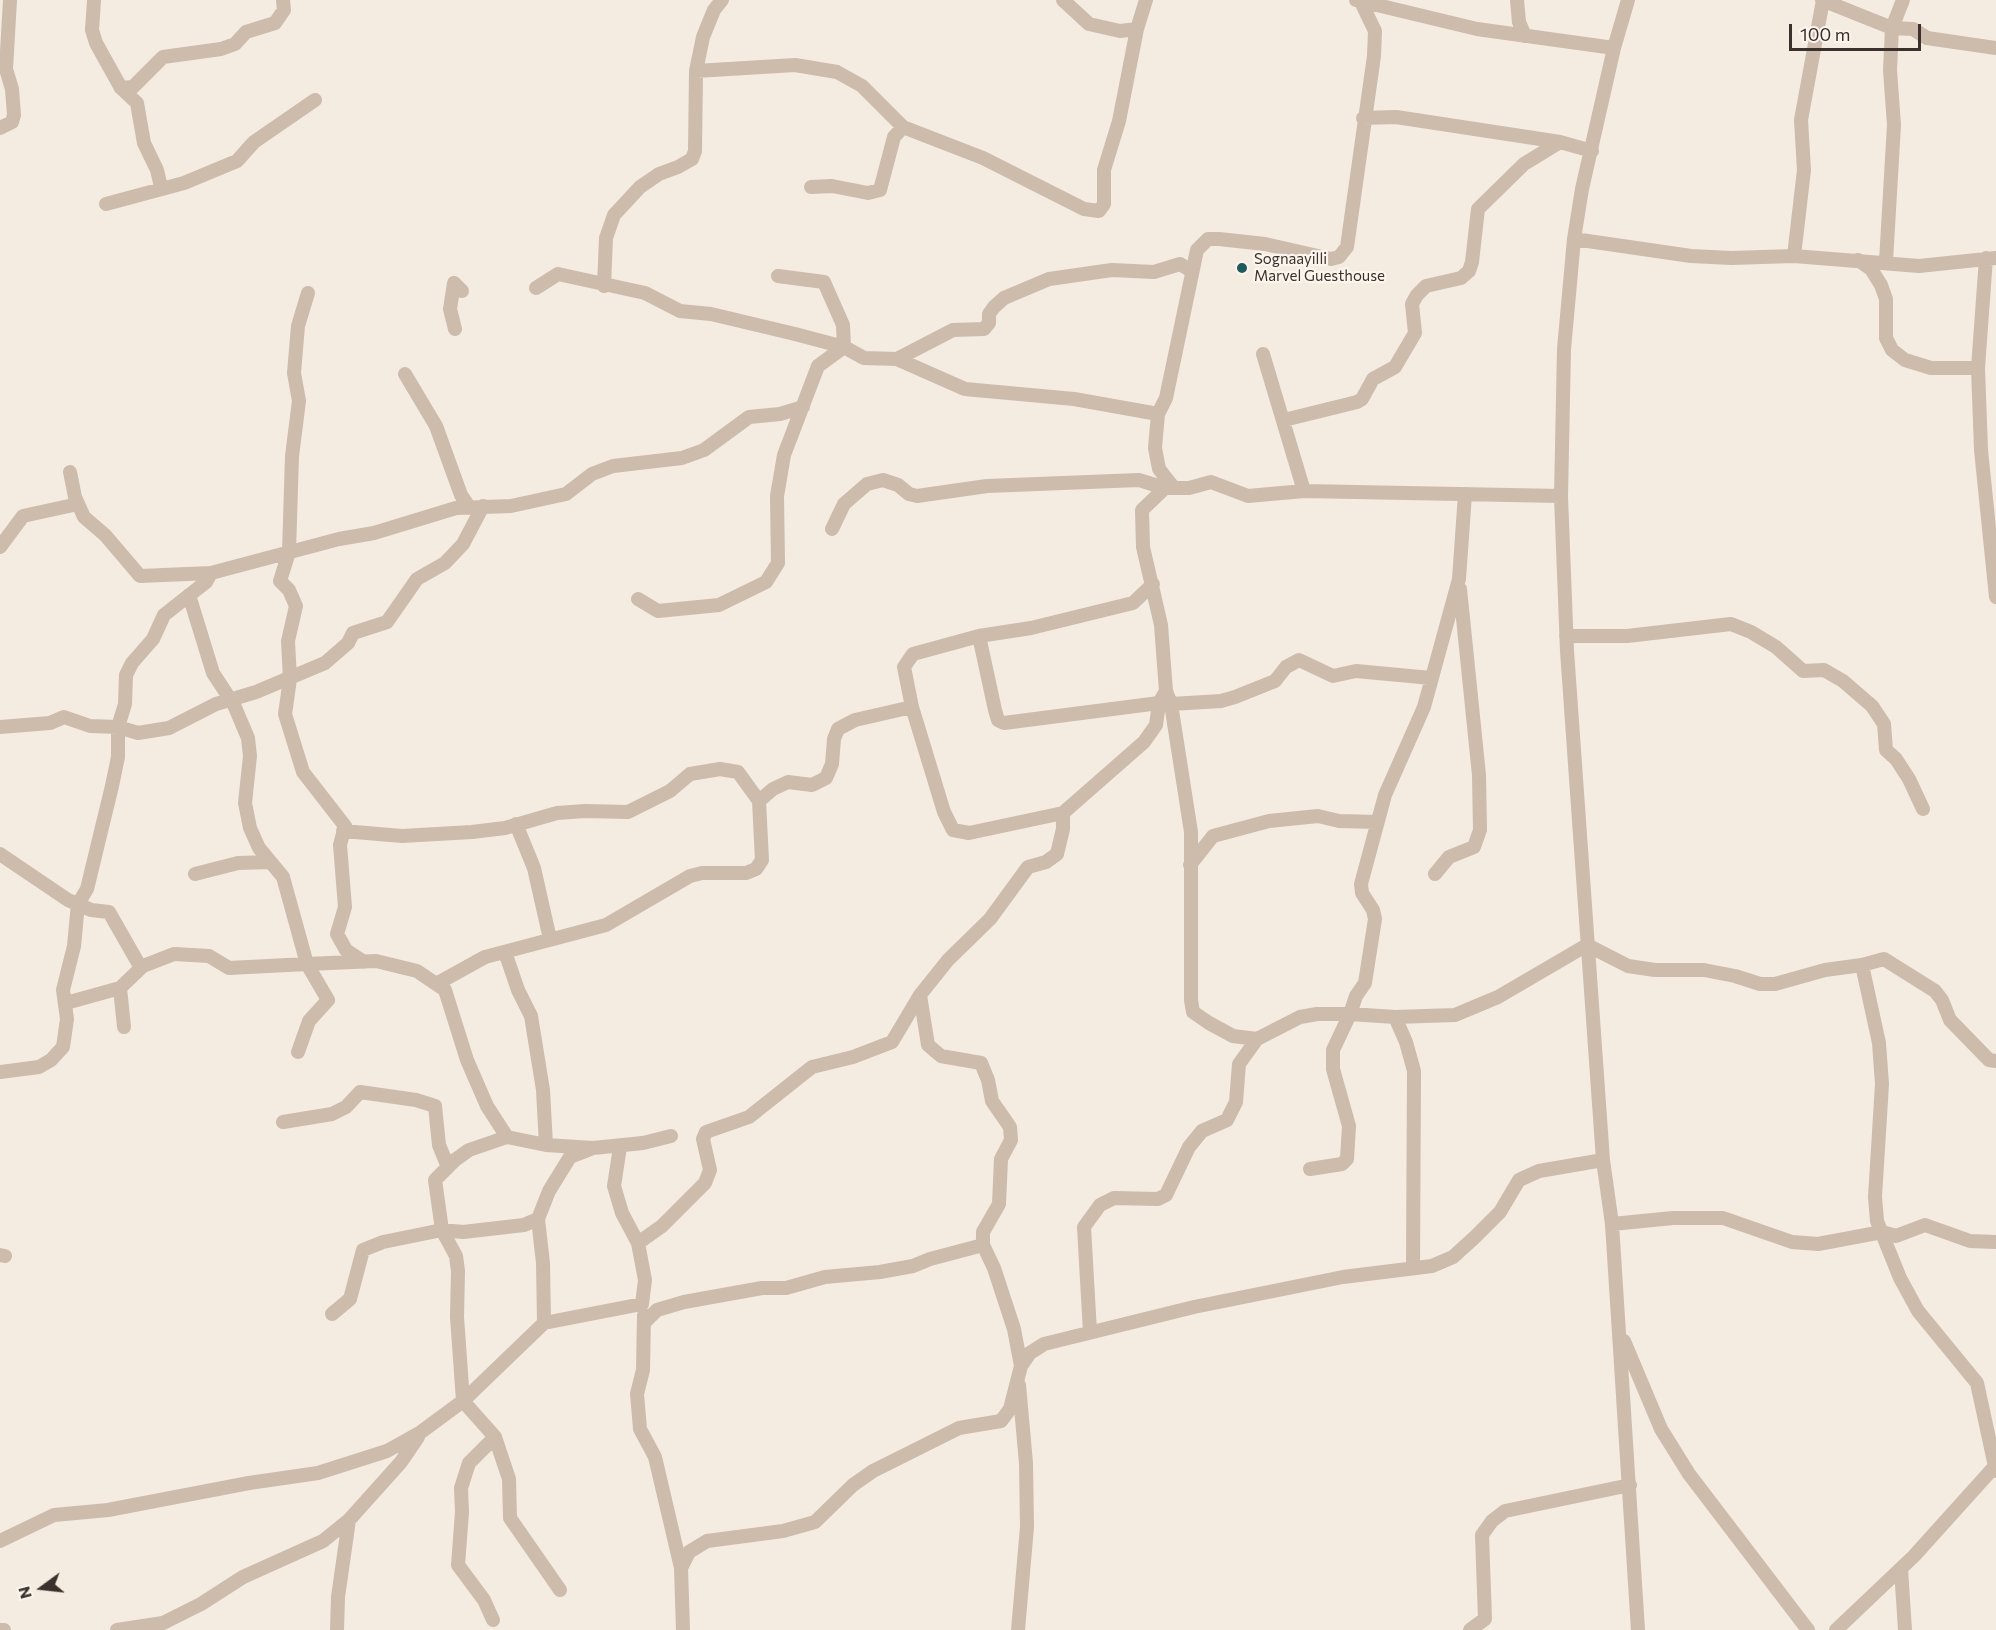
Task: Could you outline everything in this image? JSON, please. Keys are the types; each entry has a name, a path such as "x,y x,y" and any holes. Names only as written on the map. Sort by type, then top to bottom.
{"street":[{"path":"0,128 12,122 14,115 12,88 6,69 10,0"},
{"path":"94,0 92,30 96,43 121,88 137,103 144,143 157,170 161,187"},
{"path":"121,88 133,87 163,57 221,49 235,44 246,32 275,23 284,10 283,0"},
{"path":"604,286 606,238 614,214 640,187 685,163 695,151 696,71 703,37 714,10 722,0"},
{"path":"1063,0 1089,24 1120,31 1137,28"},
{"path":"696,71 795,65 837,72 862,86 903,127 983,158 1084,209 1099,211 1104,204 1104,170 1119,121 1137,28 1146,0"},
{"path":"1517,0 1519,22 1525,36"},
{"path":"1628,0 1614,48 1574,239 1564,349 1561,496 1566,636 1584,871 1587,945 1604,1160 1612,1224 1638,1630"},
{"path":"1794,256 1804,170 1801,120 1822,0 1892,28 1913,29 1927,38 1996,48"},
{"path":"1886,261 1894,125 1890,70 1892,28 1903,0"},
{"path":"1358,1 1477,30 1614,48"},
{"path":"1169,488 1159,469 1155,448 1158,414 1166,398 1187,303 1190,270 1197,250 1208,239 1265,244 1331,259 1343,254 1347,247 1376,31 1358,1"},
{"path":"106,204 161,187 184,183 237,161 254,142 315,100"},
{"path":"1363,118 1396,117 1560,142 1592,151"},
{"path":"811,187 832,186 868,193 880,190 894,137 903,127"},
{"path":"1284,420 1357,402 1362,399 1373,380 1395,367 1415,333 1412,304 1417,295 1426,286 1461,278 1469,271 1478,209 1524,164 1560,142"},
{"path":"1574,239 1691,256 1794,256 1886,261 1919,266 1991,258 1978,368 1981,450 1994,539 1996,597"},
{"path":"1858,260 1871,269 1881,285 1886,299 1886,338 1892,350 1905,360 1931,368 1978,368"},
{"path":"897,359 953,330 984,329 994,307 1004,298 1049,279 1112,270 1154,272 1180,264 1190,270"},
{"path":"536,288 558,274 604,286 645,293 680,311 711,314 844,347 864,358 897,359 964,389 1074,399 1158,414"},
{"path":"778,276 824,282 843,325 844,347"},
{"path":"455,330 450,309 453,283 462,291"},
{"path":"308,293 298,326 294,373 299,401 292,456 289,552 280,581 289,591 296,606 288,641 290,679 285,714 303,772 345,826 340,845 345,907 337,934 346,950 364,962"},
{"path":"638,599 658,611 672,611 686,606 700,608 719,604 766,582 778,563 777,496 784,455 818,366 844,347"},
{"path":"1263,354 1304,491"},
{"path":"405,374 436,426 461,495 476,507"},
{"path":"70,472 78,504 84,516 105,535 140,576 157,573 211,573 339,538 374,533 429,516 476,507 511,506 566,494 592,474 613,466 682,458 704,450 749,417 780,414 803,407"},
{"path":"1981,450 1996,450"},
{"path":"832,529 844,504 867,484 883,480 898,485 909,494 918,496 987,486 1138,480 1169,488 1189,488 1211,482 1248,496 1304,491 1561,496"},
{"path":"1169,488 1142,510 1143,547 1161,625 1165,700 1191,832 1193,1012 1233,1036 1257,1039"},
{"path":"1435,874 1449,856 1474,847 1480,830 1479,775 1460,579 1465,494"},
{"path":"0,547 22,516 78,504"},
{"path":"0,727 50,723 64,717 90,726 117,727 138,733 169,728 216,704 231,701 326,663 348,643 353,633 387,622 417,579 445,563 463,544 476,507"},
{"path":"0,1072 39,1067 51,1060 63,1047 66,1003 63,990 74,946 78,904 87,889 118,757 117,727 125,704 126,675 153,639 164,615 206,582 211,573"},
{"path":"1310,1169 1342,1164 1347,1159 1349,1126 1333,1069 1333,1050 1367,976 1375,918 1373,910 1362,893 1361,884 1385,795 1413,736 1460,579"},
{"path":"1153,584 1141,597 1124,606 1031,628 979,636 914,654 907,660 905,675 912,707 944,812 953,830 969,833 1063,813 1144,742 1156,724 1165,700"},
{"path":"189,594 213,673 231,701 248,738 250,756 245,803 250,828 259,848 283,877 307,964 328,1000 309,1021 298,1052"},
{"path":"1566,636 1627,636 1731,624 1751,632 1776,647 1803,671 1824,670 1843,681 1872,706 1884,724 1886,750 1896,759 1909,778 1923,809"},
{"path":"979,636 995,710 998,720 1004,723 1165,700 1235,698 1275,681 1286,667 1299,660 1334,675 1356,671 1431,678"},
{"path":"759,801 773,789 788,782 812,785 826,778 832,764 834,739 838,729 855,720 912,707"},
{"path":"343,831 402,836 472,832 557,813 628,812 670,791 690,774 720,769 738,772 759,801 762,860 756,869 746,873 702,873 690,876 606,925 550,939 467,965 438,983"},
{"path":"638,1243 663,1226 705,1183 710,1170 703,1139 706,1132 749,1117 812,1067 853,1057 892,1042 920,994 948,960 990,919 1028,867 1046,862 1057,854 1063,829 1063,813"},
{"path":"1190,865 1212,836 1269,821 1318,816 1339,821 1377,822"},
{"path":"516,824 534,868 550,939"},
{"path":"0,855 78,904 91,910 109,912 141,968"},
{"path":"195,874 238,863 270,862"},
{"path":"1587,945 1628,966 1655,970 1704,970 1760,984 1775,984 1825,970 1862,965 1884,959 1935,991 1942,1000 1950,1020 1989,1060 1996,1061"},
{"path":"1090,1332 1084,1227 1100,1205 1114,1197 1158,1199 1166,1195 1189,1147 1202,1131 1227,1120 1236,1102 1239,1064 1257,1039 1299,1017 1317,1014 1395,1017 1455,1015 1498,997 1587,945"},
{"path":"506,952 518,990 531,1016 543,1090 546,1145"},
{"path":"66,1003 120,988 141,968 174,954 209,956 229,968 376,961 417,971 438,983 445,990 467,1060 487,1106 507,1137"},
{"path":"1837,1630 1901,1569 1995,1467 1977,1383 1918,1311 1900,1278 1877,1221 1875,1197 1881,1095 1879,1043 1862,965"},
{"path":"120,988 124,1028"},
{"path":"920,994 928,1045 941,1056 981,1063 988,1080 992,1101 1010,1127 1011,1140 1001,1159 999,1204 983,1232 983,1245 994,1268 1007,1309 1021,1366"},
{"path":"1395,1017 1406,1042 1414,1071 1413,1268"},
{"path":"283,1122 332,1114 346,1107 360,1092 416,1100 435,1106 439,1145 448,1167"},
{"path":"560,1590 510,1518 509,1479 495,1437 463,1401 457,1317 458,1271 456,1256 442,1230 435,1180 469,1150 507,1137 546,1145 593,1148 643,1143 671,1136"},
{"path":"620,1147 615,1186 622,1213 638,1243 645,1280 642,1304 645,1322 643,1370 637,1394 640,1429 656,1457 681,1569 682,1630"},
{"path":"544,1323 543,1263 538,1219 549,1191 570,1157 593,1148"},
{"path":"681,1569 689,1552 707,1541 783,1531 815,1522 853,1485 873,1471 959,1428 1001,1421 1010,1409 1021,1366 1030,1353 1044,1344 1343,1277 1432,1266 1453,1257 1500,1212 1520,1180 1539,1171 1604,1160"},
{"path":"1612,1224 1673,1218 1723,1218 1791,1242 1818,1244 1855,1234 1882,1232 1896,1236 1925,1225 1970,1241 1996,1242"},
{"path":"332,1314 350,1299 363,1250 383,1242 442,1230 464,1232 515,1226 538,1219"},
{"path":"645,1322 657,1310 684,1302 762,1288 786,1288 825,1277 902,1268 983,1245"},
{"path":"0,1537 54,1515 108,1510 330,1471 387,1451 421,1432 463,1401 544,1323 642,1304"},
{"path":"1619,1328 1661,1429 1689,1474 1808,1630"},
{"path":"1018,1380 1026,1495 1021,1626"},
{"path":"117,1630 163,1623 201,1604 243,1577 314,1546 349,1520 401,1462 421,1432"},
{"path":"493,1620 484,1600 458,1565 462,1512 461,1488 468,1463 495,1437"},
{"path":"1470,1630 1485,1619 1482,1535 1492,1521 1505,1510 1630,1485"},
{"path":"337,1630 338,1597 349,1520"},
{"path":"1901,1569 1905,1630"}],"place":[{"name":"Sognaayilli Marvel Guesthouse","path":"1242,268"}]}
